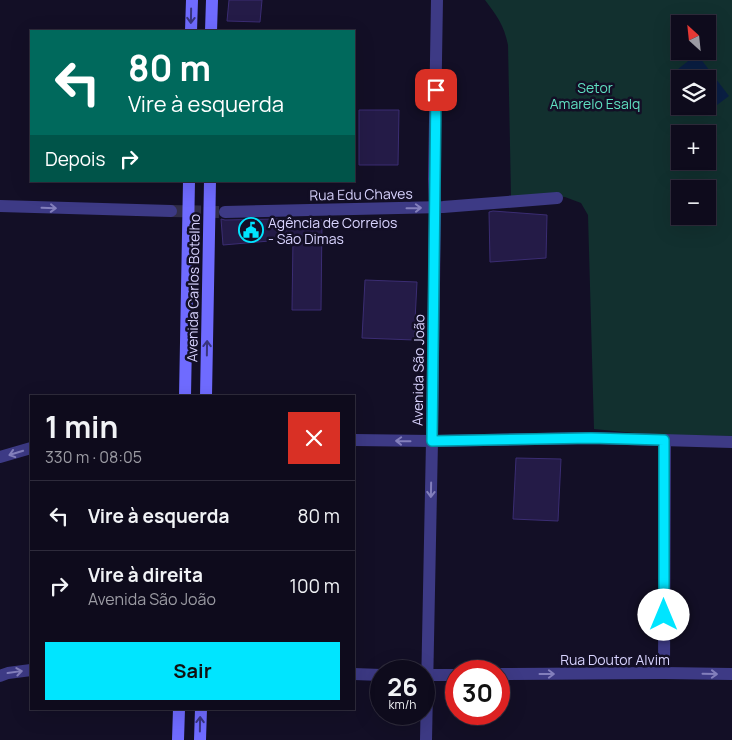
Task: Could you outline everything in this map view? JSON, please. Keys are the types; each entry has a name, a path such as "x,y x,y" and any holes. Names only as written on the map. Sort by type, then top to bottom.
{"main road":[{"path":"191,30 192,0"},
{"path":"211,30 212,0"},
{"name":"Avenida Carlos Botelho","path":"185,395 189,182"},
{"name":"Avenida Carlos Botelho","path":"206,395 210,182"},
{"path":"178,740 179,710"},
{"path":"200,710 200,740"}],"street":[{"name":"Avenida São João","path":"426,660 432,441 437,0"},
{"name":"Rua Edu Chaves","path":"225,212 435,207 558,198"},
{"path":"0,206 171,212"},
{"path":"355,440 432,441 591,438 732,442"},
{"path":"664,440 664,673"},
{"path":"0,458 30,448"},
{"path":"0,676 30,670"},
{"path":"355,674 370,674"},
{"name":"Rua Doutor Alvim","path":"510,674 732,674"},
{"name":"Avenida São João","path":"426,725 426,740"}],"green space":[{"name":"Setor Amarelo Esalq","path":"485,0 732,0 732,436 654,435 594,429 588,215 581,203 565,197 511,196 508,45 502,26"}],"water":[{"path":"689,60 702,60 709,70 677,70"},
{"path":"716,79 729,96 716,106"}],"building":[{"path":"229,0 262,0 260,22 227,21"},
{"path":"359,110 399,110 398,165 359,165"},
{"path":"489,212 547,215 546,258 490,262"},
{"path":"221,219 322,220 321,310 292,310 293,239 223,245"},
{"path":"365,280 417,282 414,340 362,338"},
{"path":"516,458 561,459 558,521 513,519"}],"tunnel":[{"path":"171,211 225,212"}],"place":[{"name":"Agência de Correios - São Dimas","path":"251,230"}],"route":[{"path":"436,90 432,441 591,438 664,440 664,615"}]}
